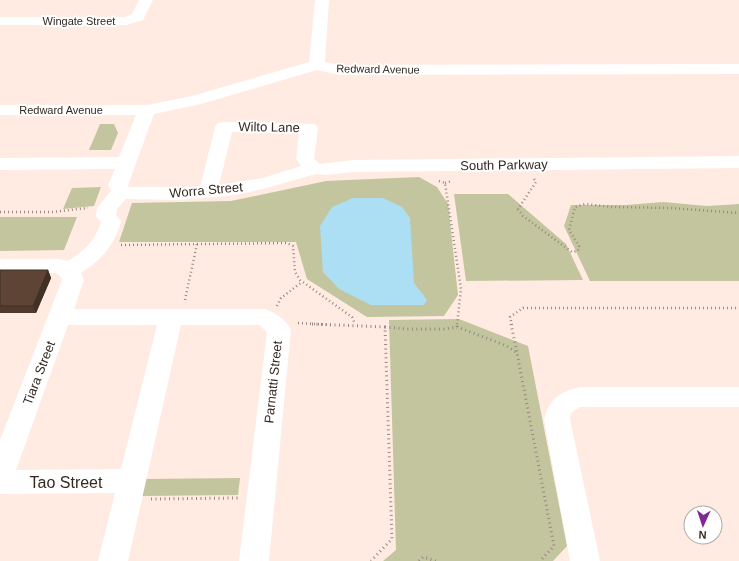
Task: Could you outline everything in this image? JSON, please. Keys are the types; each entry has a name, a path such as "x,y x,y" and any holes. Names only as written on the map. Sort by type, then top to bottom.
{"street":[{"name":"Wingate Street","path":"0,21 126,21 138,17 146,0"},
{"path":"317,65 322,0"},
{"name":"Redward Avenue","path":"0,110 147,110 195,100 317,65 340,70 739,69"},
{"path":"0,266 78,266 96,253 108,233 111,221 106,216 106,208 121,192 118,185 147,110"},
{"name":"Wilto Lane","path":"208,192 224,127 309,128 305,159 307,164 314,168"},
{"name":"South Parkway","path":"314,168 326,170 353,166 739,162"},
{"path":"0,164 126,163"},
{"name":"Worra Street","path":"121,192 137,195 231,190 290,177 314,168"},
{"name":"Tiara Street","path":"0,476 78,266"},
{"name":"Parnatti Street","path":"60,317 264,317 279,328 254,561"},
{"path":"113,561 130,490 177,317"},
{"path":"585,561 557,419 560,407 572,398 580,397 739,397"},
{"name":"Tao Street","path":"0,482 130,490"}],"path":[{"path":"419,166 420,173 445,183 461,289 457,327"},
{"path":"532,175 536,182 524,196 518,209 523,216 572,252 578,251 579,246 569,230 575,207 585,204 612,207 670,208 721,213 739,213"},
{"path":"0,212 52,212 89,208"},
{"path":"113,245 287,243 293,246 295,272 302,282 352,317 355,324"},
{"path":"177,317 197,244"},
{"path":"276,306 281,298 302,282"},
{"path":"540,561 554,546 510,317 523,308 739,308"},
{"path":"291,323 355,324 406,329 444,329 457,327 507,346 517,353"},
{"path":"371,561 392,539 385,327"},
{"path":"130,490 240,498"},
{"path":"419,561 423,557 436,561"}],"green space":[{"path":"100,124 114,124 118,133 111,150 89,150"},
{"path":"419,177 437,187 448,204 458,295 444,316 367,317 307,279 296,242 119,242 132,203 231,201 326,181"},
{"path":"101,187 94,206 63,209 72,188"},
{"path":"454,194 508,194 566,244 583,280 466,281"},
{"path":"663,202 707,206 739,204 739,281 590,281 564,226 571,205 626,205"},
{"path":"0,217 77,217 64,250 0,251"},
{"path":"459,319 528,346 567,546 553,561 383,561 396,550 389,320"},
{"path":"240,478 238,495 141,496 145,479"}],"water":[{"path":"353,198 383,198 402,207 410,218 414,283 427,300 424,305 371,305 339,289 323,272 320,226 332,207"}],"building":[{"path":"0,270 48,270 33,306 0,306"}]}
